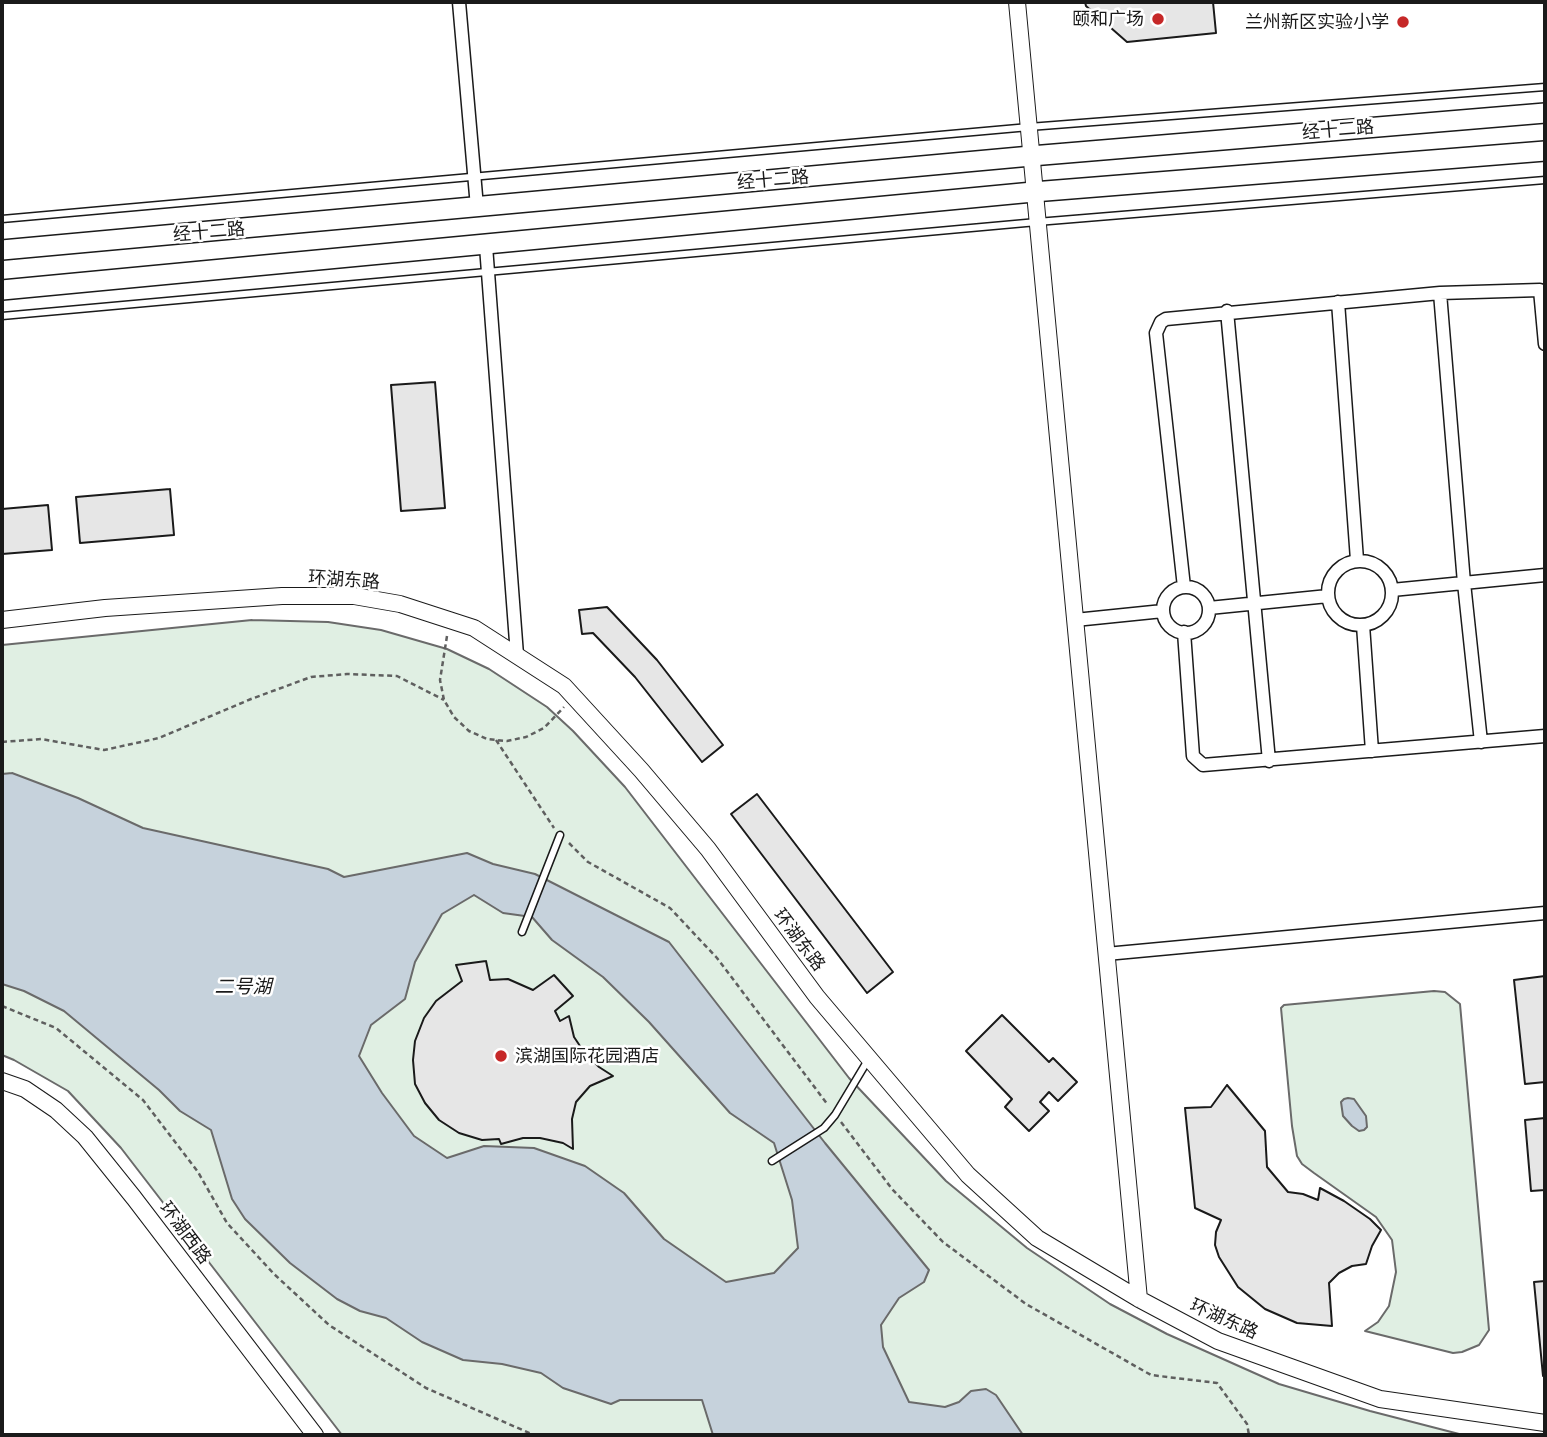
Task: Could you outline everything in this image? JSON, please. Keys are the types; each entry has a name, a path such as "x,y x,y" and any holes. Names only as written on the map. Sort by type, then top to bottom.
{"main road":[{"name":"经十二路","path":"2,250 1031,156 1545,113"},
{"path":"2,290 1034,192 1545,152"}],"street":[{"path":"459,2 477,207"},
{"path":"1017,2 1139,1299"},
{"path":"486,246 517,655"},
{"path":"1185,587 1156,334 1161,322 1171,316 1440,293 1540,290 1545,344"},
{"path":"1440,293 1464,583 1481,741"},
{"path":"1338,302 1357,561"},
{"path":"1227,311 1269,761"},
{"path":"1357,561 1374,563 1381,568 1391,582 1392,590 1392,598 1385,614 1363,625 1340,618 1328,596 1328,587 1336,572 1342,566 1357,561"},
{"path":"1392,590 1545,575"},
{"path":"1185,587 1198,590 1208,601 1209,608 1201,627 1195,631 1184,632 1169,625 1164,611 1167,598 1185,587"},
{"name":"环湖东路","path":"2,620 105,608 268,597 354,596 400,604 474,628 564,686 708,849 817,997 968,1175 1037,1238 1139,1299 1218,1340 1380,1399 1545,1423"},
{"path":"1209,608 1328,596"},
{"path":"1074,620 1164,611"},
{"path":"1363,625 1372,751"},
{"path":"1184,632 1193,756 1203,765 1545,736"},
{"path":"1106,954 1545,913"},
{"name":"环湖西路","path":"2,1081 25,1089 56,1110 85,1137 315,1435"}],"lane":[{"path":"2,219 1028,127 1545,87"},
{"path":"2,316 1037,222 1545,180"},
{"path":"522,932 561,835"},
{"path":"772,1161 824,1128 835,1115 869,1058"}],"path":[{"path":"451,620 440,680 444,700 454,718 469,731 496,740 526,737 544,727 574,698"},
{"path":"2,742 41,739 104,750 159,738 311,677 347,674 397,676 444,700"},
{"path":"496,740 561,835 588,862 670,908 718,958 892,1189 943,1242 1026,1304 1151,1375 1217,1383 1247,1424 1249,1435"},
{"path":"2,1006 56,1028 143,1100 198,1172 227,1223 274,1273 329,1325 426,1388 534,1435"}],"green space":[{"path":"252,620 328,622 381,630 447,649 489,669 547,707 625,787 849,1078 946,1181 1027,1248 1110,1304 1167,1334 1279,1384 1463,1435 342,1435 121,1148 68,1091 2,1055 2,645"},
{"path":"1445,992 1460,1004 1489,1330 1479,1345 1453,1353 1365,1331 1378,1322 1389,1306 1396,1272 1392,1240 1376,1217 1302,1164 1297,1156 1281,1008 1284,1005"}],"water":[{"name":"二号湖","path":"12,773 78,798 143,828 328,869 344,877 467,853 493,864 535,874 669,942 825,1143 929,1270 924,1282 899,1298 881,1325 883,1347 909,1402 945,1407 959,1402 971,1391 986,1389 996,1395 1023,1435 713,1435 702,1400 620,1400 611,1404 563,1388 541,1373 502,1364 463,1360 422,1342 386,1318 360,1311 337,1299 290,1263 245,1219 232,1199 211,1130 180,1111 159,1090 64,1011 24,991 2,984 2,774","holes":["474,895 503,913 532,917 552,940 603,977 649,1022 730,1113 774,1143 792,1200 798,1248 774,1273 726,1282 664,1239 624,1193 585,1166 534,1148 484,1146 447,1158 414,1136 359,1056 371,1025 405,999 415,962 442,914"]},
{"path":"1348,1098 1354,1099 1366,1116 1367,1127 1364,1130 1359,1131 1343,1116 1341,1102"}],"building":[{"name":"颐和广场","path":"1085,2 1213,2 1216,33 1127,42 1086,6"},
{"path":"435,382 445,508 401,511 391,385"},
{"path":"170,489 174,535 80,543 76,497"},
{"path":"48,505 52,550 2,554 2,509"},
{"path":"607,607 657,660 723,745 702,762 635,677 593,633 582,634 579,610"},
{"path":"757,794 893,972 867,993 731,814"},
{"name":"滨湖国际花园酒店","path":"486,961 490,980 508,979 533,990 554,975 573,996 555,1011 560,1021 569,1016 574,1037 584,1052 613,1076 590,1086 576,1102 572,1119 573,1149 563,1143 540,1138 523,1138 501,1144 499,1139 482,1140 459,1133 439,1120 425,1103 415,1084 415,1041 424,1018 436,1001 462,981 456,965"},
{"path":"1545,976 1545,1082 1525,1084 1514,980"},
{"path":"1002,1015 1049,1062 1053,1058 1077,1082 1058,1101 1049,1092 1040,1102 1049,1111 1029,1131 1005,1107 1012,1099 966,1051"},
{"path":"1227,1085 1265,1131 1267,1167 1288,1192 1318,1200 1320,1188 1344,1201 1381,1230 1366,1264 1352,1266 1329,1283 1332,1326 1297,1323 1265,1309 1238,1287 1219,1257 1215,1245 1221,1220 1195,1208 1185,1108 1211,1107"},
{"path":"1545,1118 1545,1190 1531,1191 1525,1120"},
{"path":"1545,1281 1545,1376 1543,1376 1534,1282"}],"place":[{"name":"颐和广场","path":"1158,19"},
{"name":"兰州新区实验小学","path":"1403,22"},
{"name":"滨湖国际花园酒店","path":"501,1056"}]}
